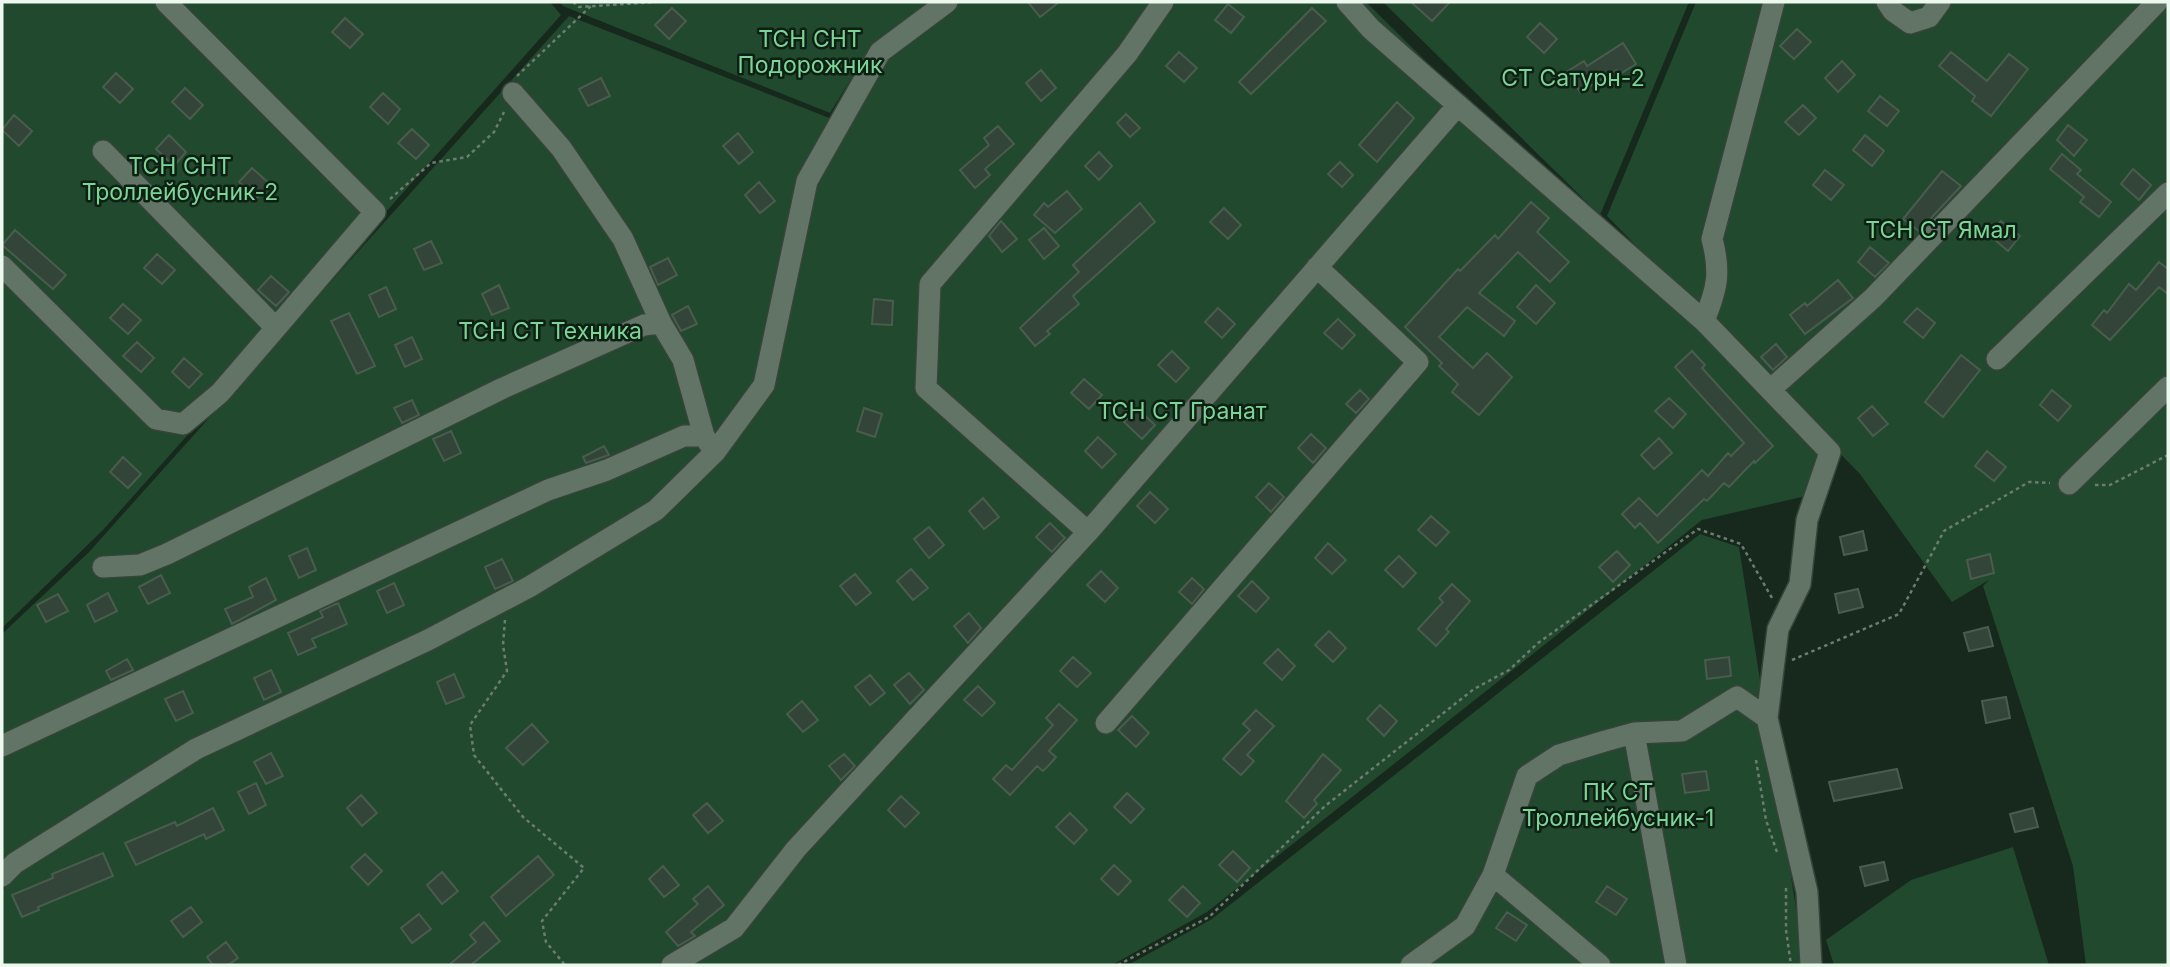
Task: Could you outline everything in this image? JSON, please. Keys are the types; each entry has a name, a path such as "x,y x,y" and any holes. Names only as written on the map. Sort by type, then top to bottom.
{"street":[{"path":"2,266 156,419 183,424 220,393 375,212 166,2"},
{"path":"2,876 15,863 196,749 428,640 507,598 656,510 709,444 764,385 807,181 880,52 947,2"},
{"path":"1088,532 926,388 930,284 1127,54 1163,2"},
{"path":"1347,2 1371,29 1704,321 1830,452 1808,520 1800,584 1778,629 1767,718 1807,892 1811,965"},
{"path":"1704,321 1716,292 1718,265 1712,239 1774,2"},
{"path":"1887,2 1893,11 1910,23 1929,17 1940,2"},
{"path":"1771,389 1872,298 2157,2"},
{"path":"513,93 561,148 623,239 661,323 683,360 709,444"},
{"path":"672,965 734,928 796,849 1088,532 1458,105"},
{"path":"103,151 276,328"},
{"path":"1997,359 2168,193"},
{"path":"1106,723 1418,362 1317,267"},
{"path":"103,567 140,565 167,554 501,389 644,325 661,323"},
{"path":"2069,484 2168,387"},
{"path":"2,746 548,490 607,470 684,436 709,444"},
{"path":"1411,965 1465,926 1493,876 1510,818 1527,776 1559,755 1634,733 1682,731 1737,697 1767,718"},
{"path":"1634,733 1675,965"},
{"path":"1493,876 1600,965"}],"path":[{"path":"573,2 579,7 656,2"},
{"path":"375,212 431,163 467,157 494,132 513,93 518,74 590,6"},
{"path":"1773,668 1899,614 1944,531 2029,482 2110,485 2168,455"},
{"path":"1118,965 1209,917 1325,806 1474,689 1509,670 1538,643 1698,529 1741,544 1771,592 1778,629"},
{"path":"507,598 503,645 507,671 470,725 474,755 523,817 583,868 542,921 546,942 565,965"},
{"path":"1758,752 1755,764 1757,775 1766,820 1778,856"},
{"path":"1786,879 1786,930 1790,965"}],"green space":[{"name":"ТСН СНТ Троллейбусник-2","path":"2,2 550,2 561,15 104,529 2,628"},
{"name":"ТСН СНТ Подорожник","path":"559,2 936,2 869,50 830,113 563,6"},
{"name":"ТСН СТ Гранат","path":"955,2 1366,2 1824,455 1810,495 1702,520 1207,912 1112,965 2,965 2,891 20,866 201,751 661,511 769,389 812,182 883,56"},
{"name":"СТ Сатурн-2","path":"1383,2 1689,2 1600,215"},
{"name":"ТСН СТ Ямал","path":"1696,2 2168,2 2168,965 2086,965 2073,866 1983,586 1989,580 1952,602 1860,474 1607,216"},
{"name":"ТСН СТ Техника","path":"569,16 832,119 760,379 714,444 652,508 502,596 253,718 2,880 2,634 89,552"},
{"name":"ПК СТ Троллейбусник-1","path":"1700,534 1739,547 1805,965 1128,965 1212,919"},
{"path":"2013,847 2049,965 1834,965 1826,940 1911,880"}],"building":[{"path":"1028,2 1059,2 1040,17"},
{"path":"1411,2 1450,2 1432,21"},
{"path":"1228,4 1244,17 1231,33 1215,20"},
{"path":"672,8 686,21 669,39 655,25"},
{"path":"1312,8 1326,21 1251,94 1239,82"},
{"path":"345,18 363,34 350,48 332,32"},
{"path":"1540,23 1557,39 1544,53 1527,37"},
{"path":"1797,29 1811,42 1794,59 1780,46"},
{"path":"1623,43 1636,64 1620,74 1617,70 1580,92 1568,71 1584,61 1587,66"},
{"path":"1179,52 1197,68 1184,82 1166,66"},
{"path":"1951,52 1987,81 2009,54 2028,69 1991,116 1972,101 1975,96 1939,66"},
{"path":"1842,61 1855,75 1838,92 1825,78"},
{"path":"1041,70 1056,88 1041,101 1026,83"},
{"path":"116,73 133,89 120,103 103,87"},
{"path":"601,78 610,96 588,106 579,89"},
{"path":"185,88 203,105 190,119 172,102"},
{"path":"383,93 400,109 388,124 370,107"},
{"path":"1880,96 1899,111 1887,126 1868,111"},
{"path":"1397,102 1414,118 1377,162 1359,145"},
{"path":"1803,105 1816,118 1799,135 1785,122"},
{"path":"1126,114 1140,128 1130,137 1117,123"},
{"path":"14,115 32,131 19,146 2,130"},
{"path":"2068,125 2087,140 2074,156 2057,140"},
{"path":"998,126 1014,144 985,169 990,175 975,188 960,170 989,145 984,138"},
{"path":"412,129 429,145 416,159 398,143"},
{"path":"738,133 753,152 739,164 723,146"},
{"path":"169,135 186,152 174,166 156,149"},
{"path":"1865,135 1884,151 1872,166 1853,150"},
{"path":"1099,152 1112,166 1099,180 1085,166"},
{"path":"2062,154 2081,170 2077,174 2111,202 2099,217 2080,202 2084,197 2050,169"},
{"path":"1340,162 1353,175 1342,187 1328,174"},
{"path":"252,168 270,184 257,198 239,182"},
{"path":"2133,169 2151,185 2139,200 2121,184"},
{"path":"1825,170 1844,185 1831,200 1813,185"},
{"path":"1942,171 1961,186 1919,231 1903,219"},
{"path":"759,182 775,201 760,213 745,195"},
{"path":"1067,191 1082,209 1055,233 1034,215 1044,203 1048,207"},
{"path":"1531,202 1549,218 1537,232 1569,262 1550,282 1518,252 1479,293 1515,321 1504,336 1467,307 1439,337 1473,368 1487,353 1512,377 1479,415 1452,392 1458,384 1439,366 1442,363 1405,327 1458,269 1460,271 1495,235 1498,239"},
{"path":"1140,203 1155,222 1073,296 1079,304 1047,331 1050,334 1035,346 1020,328 1079,272 1073,265"},
{"path":"1224,208 1241,225 1228,239 1210,222"},
{"path":"1001,221 1017,239 1002,252 989,236"},
{"path":"2001,221 2020,236 2008,251 1989,235"},
{"path":"1044,228 1059,246 1044,259 1029,240"},
{"path":"15,230 66,275 53,289 2,245"},
{"path":"431,241 442,263 424,270 414,249"},
{"path":"1870,247 1889,263 1875,277 1858,262"},
{"path":"157,254 175,270 162,284 144,268"},
{"path":"668,258 677,275 658,285 650,267"},
{"path":"2159,262 2168,269 2168,294 2159,287 2110,340 2092,325 2104,310 2107,313 2129,284 2136,290"},
{"path":"271,276 289,292 276,306 258,290"},
{"path":"1838,280 1853,298 1805,334 1790,315 1805,303 1807,306"},
{"path":"499,285 509,308 492,315 482,294"},
{"path":"1536,285 1555,303 1536,324 1517,307"},
{"path":"386,287 396,309 379,317 369,295"},
{"path":"874,299 893,301 892,325 872,324"},
{"path":"123,304 141,320 128,334 110,318"},
{"path":"688,306 697,324 681,331 672,315"},
{"path":"1218,308 1235,324 1222,338 1205,322"},
{"path":"1917,308 1935,323 1923,338 1904,322"},
{"path":"349,313 375,366 357,374 331,321"},
{"path":"1338,319 1355,335 1342,349 1324,333"},
{"path":"412,337 422,359 405,367 395,345"},
{"path":"137,342 154,358 141,372 123,356"},
{"path":"1776,344 1787,357 1773,370 1761,357"},
{"path":"1172,351 1189,368 1176,382 1158,365"},
{"path":"1692,351 1705,365 1702,368 1773,446 1729,487 1724,483 1707,501 1704,499 1658,543 1640,523 1635,528 1622,514 1639,498 1657,516 1702,470 1708,476 1728,453 1731,456 1744,443 1675,367"},
{"path":"1961,355 1980,370 1943,417 1925,402"},
{"path":"184,358 202,374 189,388 172,372"},
{"path":"1084,379 1102,395 1089,409 1071,393"},
{"path":"1360,390 1369,399 1356,413 1346,404"},
{"path":"2052,390 2071,406 2058,421 2040,405"},
{"path":"1669,398 1686,414 1673,428 1655,411"},
{"path":"412,400 419,415 402,423 394,408"},
{"path":"1872,406 1888,424 1873,436 1858,418"},
{"path":"864,408 882,414 875,437 857,431"},
{"path":"1137,408 1155,425 1142,439 1124,422"},
{"path":"451,431 461,453 444,461 433,439"},
{"path":"1311,434 1326,448 1313,463 1298,448"},
{"path":"1098,437 1116,454 1102,468 1085,451"},
{"path":"1659,438 1672,453 1654,469 1641,455"},
{"path":"604,446 609,455 586,463 583,457"},
{"path":"1987,451 2006,467 1994,481 1975,466"},
{"path":"123,457 141,474 128,488 110,472"},
{"path":"1269,483 1284,497 1271,512 1256,497"},
{"path":"1150,492 1168,509 1155,523 1137,506"},
{"path":"983,498 999,517 984,529 969,511"},
{"path":"1431,516 1449,532 1436,546 1418,530"},
{"path":"1050,523 1065,538 1052,552 1036,537"},
{"path":"929,527 944,545 929,558 914,539"},
{"path":"1863,531 1867,550 1844,555 1840,537"},
{"path":"1328,543 1346,560 1332,574 1315,558"},
{"path":"307,548 316,570 299,578 289,556"},
{"path":"1617,551 1630,565 1613,582 1599,567"},
{"path":"1990,554 1994,573 1971,579 1967,560"},
{"path":"1399,556 1416,573 1403,587 1385,570"},
{"path":"502,559 513,581 495,589 485,567"},
{"path":"911,569 928,588 913,600 897,581"},
{"path":"1101,571 1118,588 1105,602 1087,585"},
{"path":"855,574 871,593 856,605 840,586"},
{"path":"161,575 170,593 148,604 139,587"},
{"path":"266,578 276,600 232,624 225,609 253,597 249,587"},
{"path":"1192,578 1204,589 1192,604 1179,592"},
{"path":"1252,581 1269,598 1256,612 1238,596"},
{"path":"394,583 404,605 387,613 377,591"},
{"path":"1452,584 1470,601 1446,629 1449,632 1436,646 1418,629 1443,602 1439,598"},
{"path":"1858,589 1863,607 1839,613 1835,594"},
{"path":"108,593 117,611 95,622 87,605"},
{"path":"58,594 68,611 46,622 37,605"},
{"path":"338,603 347,624 312,639 316,647 298,655 288,633 323,617 320,611"},
{"path":"969,613 981,628 968,643 954,626"},
{"path":"1988,627 1993,646 1969,651 1964,633"},
{"path":"1329,631 1346,648 1333,662 1315,645"},
{"path":"1278,649 1295,666 1282,680 1264,663"},
{"path":"1073,657 1091,673 1077,687 1060,671"},
{"path":"1729,657 1731,676 1707,679 1705,660"},
{"path":"127,659 133,670 111,680 106,671"},
{"path":"271,670 281,692 264,700 254,678"},
{"path":"909,673 924,690 910,704 894,685"},
{"path":"454,674 464,697 446,704 437,682"},
{"path":"870,675 885,693 870,705 855,687"},
{"path":"978,686 995,703 982,716 964,700"},
{"path":"183,691 193,713 176,721 165,699"},
{"path":"2006,697 2010,718 1986,723 1982,701"},
{"path":"802,701 818,720 803,732 787,714"},
{"path":"1059,704 1077,720 1049,751 1056,757 1050,764 1043,771 1037,766 1010,795 993,779 1006,765 1012,770 1053,725 1046,718"},
{"path":"1380,705 1397,721 1384,736 1367,719"},
{"path":"1256,710 1274,726 1247,755 1254,761 1241,775 1223,759 1250,730 1243,724"},
{"path":"1132,716 1149,733 1136,747 1118,730"},
{"path":"532,724 548,742 523,765 506,748"},
{"path":"271,753 283,776 266,784 254,762"},
{"path":"844,754 855,766 841,780 829,766"},
{"path":"1323,754 1341,770 1314,800 1317,804 1304,818 1286,801"},
{"path":"1897,769 1902,788 1834,801 1829,782"},
{"path":"1706,771 1709,790 1685,793 1682,774"},
{"path":"256,783 266,805 249,814 238,792"},
{"path":"1127,793 1144,809 1131,823 1114,807"},
{"path":"361,795 377,813 362,826 347,808"},
{"path":"901,796 919,813 905,827 888,810"},
{"path":"707,803 723,821 708,833 693,815"},
{"path":"213,808 224,830 206,839 204,834 136,865 125,843 175,822 177,826"},
{"path":"2033,808 2038,827 2015,832 2010,814"},
{"path":"1070,813 1087,830 1074,844 1056,827"},
{"path":"1233,851 1250,868 1237,882 1219,865"},
{"path":"103,853 113,876 38,907 39,910 22,917 12,895 53,878 52,874"},
{"path":"365,854 382,871 368,885 351,867"},
{"path":"538,856 554,875 506,916 491,897"},
{"path":"1884,862 1888,880 1865,886 1860,867"},
{"path":"1114,865 1131,881 1118,895 1101,879"},
{"path":"663,866 679,885 664,897 649,879"},
{"path":"442,872 458,891 442,904 427,885"},
{"path":"708,886 724,905 691,932 695,936 678,946 666,932 698,904 693,899"},
{"path":"1183,886 1200,903 1187,917 1169,900"},
{"path":"1607,886 1627,899 1616,915 1596,902"},
{"path":"191,907 202,922 183,937 171,921"},
{"path":"1507,912 1527,925 1516,941 1496,928"},
{"path":"419,914 431,929 412,943 401,928"},
{"path":"484,922 500,941 471,965 449,965 476,942 470,935"},
{"path":"226,942 238,958 228,965 213,965 207,957"}]}
